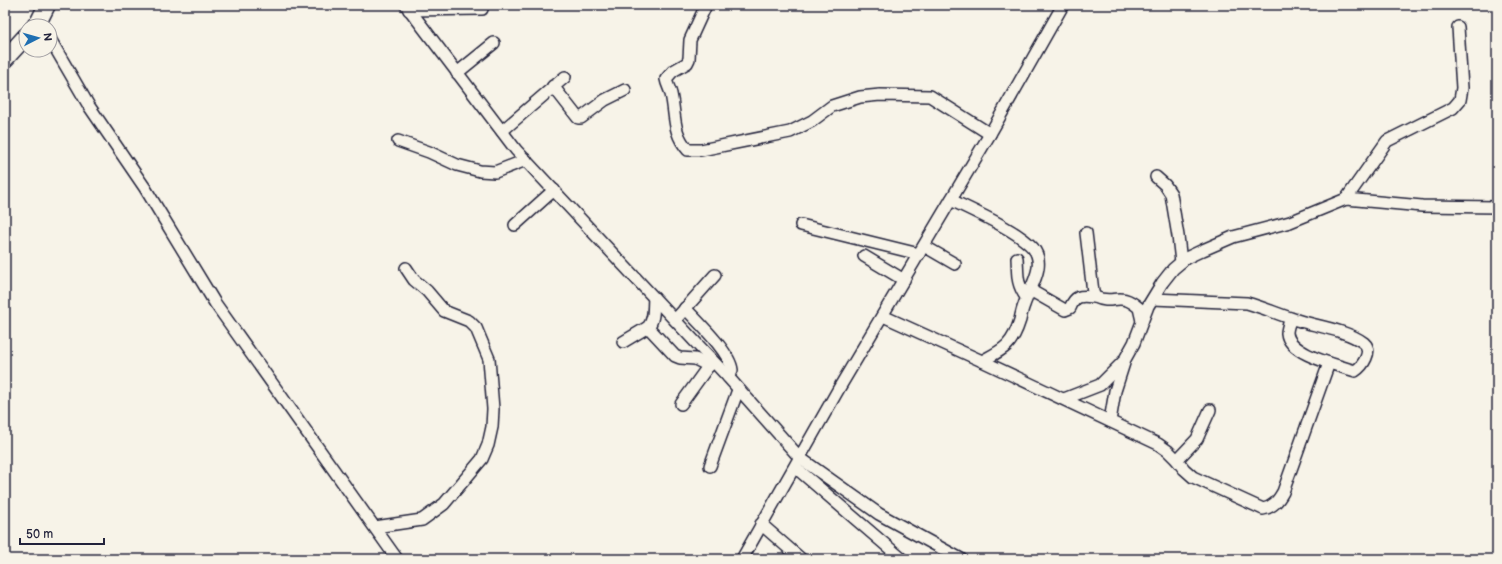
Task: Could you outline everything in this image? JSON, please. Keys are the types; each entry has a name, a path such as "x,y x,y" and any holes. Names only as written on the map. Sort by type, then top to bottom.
{"highway":[{"path":"42,18 47,5"},
{"path":"5,59 18,45"}],"street":[{"path":"407,8 482,9 483,5"},
{"path":"706,5 689,43 687,63 673,71 666,79 671,94 676,129 682,143 688,150 702,150 790,132 812,121 832,106 860,97 880,94 930,96 990,134"},
{"path":"742,559 838,390 990,134 1063,5"},
{"path":"407,8 526,160 674,320 711,364 728,376 797,462 902,559"},
{"path":"1346,199 1387,141 1453,108 1460,100 1462,88 1458,27"},
{"path":"457,72 494,43"},
{"path":"58,52 90,106 145,188 215,303 375,527 396,559"},
{"path":"502,131 565,77"},
{"path":"553,86 578,118 581,118 605,100 625,90"},
{"path":"398,140 457,165 480,171 495,172 526,160"},
{"path":"1156,177 1165,185 1171,194 1181,262"},
{"path":"515,225 554,190"},
{"path":"1110,421 1115,391 1124,361 1134,343 1142,321 1162,283 1173,269 1186,258 1233,237 1290,222 1346,199 1422,206 1497,208"},
{"path":"951,200 1007,230 1033,248 1038,257 1036,277 1028,293 1020,320 1010,344 1001,351 982,361"},
{"path":"801,225 922,250 955,264"},
{"path":"1086,233 1093,292 1095,297"},
{"path":"864,256 904,280"},
{"path":"1017,258 1018,281 1020,289 1065,310 1070,308 1074,300 1078,297 1095,297 1106,300 1121,298 1133,302 1139,308 1142,321"},
{"path":"375,527 422,520 444,504 482,459 488,445 492,427 493,409 489,359 476,328 469,321 444,311 427,291 414,280 406,268"},
{"path":"674,320 715,275"},
{"path":"623,342 648,327 653,320 654,298"},
{"path":"1153,299 1247,303 1344,334 1363,343 1367,347 1368,353 1362,366 1355,371 1329,363 1298,350 1292,344 1287,332 1291,318"},
{"path":"685,308 730,360 732,370 728,376"},
{"path":"883,316 1158,444 1168,451 1193,477 1263,509 1269,508 1277,502 1283,492 1329,363"},
{"path":"648,327 675,356 680,358 695,359 711,364"},
{"path":"1064,399 1100,385 1124,361"},
{"path":"681,404 711,364"},
{"path":"710,466 738,390"},
{"path":"1177,460 1197,439 1210,410"},
{"path":"797,462 879,514 961,559"},
{"path":"761,524 801,559"}]}
